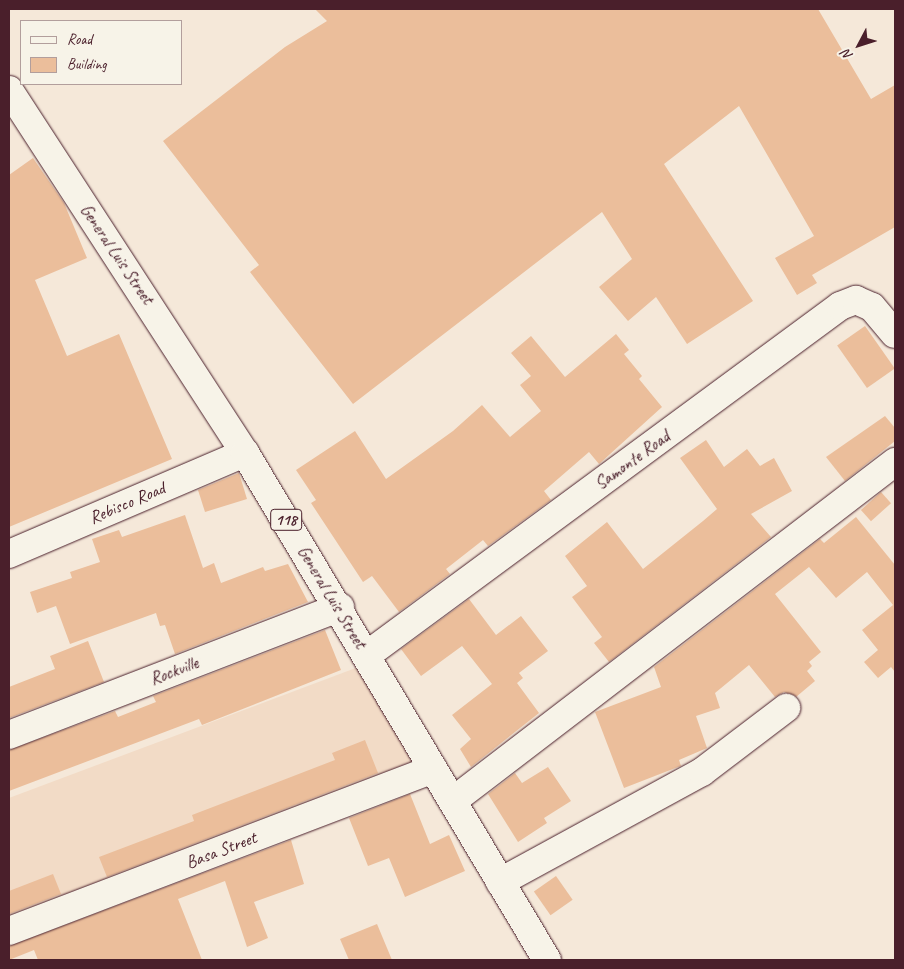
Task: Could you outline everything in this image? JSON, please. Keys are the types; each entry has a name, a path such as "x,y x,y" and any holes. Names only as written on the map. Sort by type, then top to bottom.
{"street":[{"name":"General Luis Street","path":"12,102 245,453 340,607 547,960"},
{"name":"Samonte Road","path":"367,655 840,306 856,300 872,306 895,334"},
{"name":"Rebisco Road","path":"9,554 245,453"},
{"path":"454,800 776,550 895,462"},
{"name":"Rockville","path":"9,735 340,607"},
{"path":"500,882 702,772 786,708"},
{"name":"Basa Street","path":"9,930 434,769"}],"shaded area":[{"path":"361,666 419,763 9,918 9,798"}],"building":[{"path":"315,9 818,9 871,99 895,85 895,227 812,275 817,283 797,295 775,258 814,236 739,106 664,164 753,301 687,344 656,297 628,321 599,287 632,259 602,212 353,404 250,272 259,265 163,141 285,47 327,21"},
{"path":"33,158 64,203 87,258 35,280 67,356 119,334 172,459 9,527 9,175"},
{"path":"865,326 895,369 867,388 837,346"},
{"path":"616,334 629,350 624,354 642,376 639,379 662,407 599,464 589,452 544,491 551,500 488,546 483,540 446,569 450,574 399,612 372,576 363,582 311,503 316,500 296,470 355,431 386,479 453,431 482,405 510,437 541,411 520,385 531,376 511,353 531,336 565,377"},
{"path":"885,416 895,428 895,441 845,481 826,457"},
{"path":"706,440 724,467 747,449 760,466 774,458 792,491 751,514 771,537 609,662 594,643 602,637 572,597 587,586 565,556 607,522 643,569 703,521 717,509 680,458"},
{"path":"239,473 247,499 205,512 198,490"},
{"path":"881,492 891,503 871,521 861,510"},
{"path":"185,515 203,568 214,563 221,583 263,567 265,571 288,564 308,602 175,654 165,625 160,626 156,613 70,644 56,606 37,613 30,592 72,578 70,572 100,562 92,539 119,530 122,537"},
{"path":"856,517 895,565 895,672 891,667 878,678 864,662 878,650 862,630 893,605 867,572 836,598 809,567 775,594 821,652 809,662 812,666 807,671 815,681 796,697 784,692 775,697 749,665 715,693 720,708 696,716 707,748 679,760 681,766 624,788 595,712 661,687 654,667 820,539 824,543"},
{"path":"469,599 496,635 521,616 548,651 519,673 523,678 517,683 539,713 471,767 460,749 471,739 452,715 492,684 462,646 421,676 401,649"},
{"path":"325,630 341,670 202,725 199,719 9,791 9,750 115,711 118,717 156,702 153,696"},
{"path":"88,641 104,682 9,718 9,687 55,669 50,656"},
{"path":"365,740 378,773 107,877 99,857 194,821 192,815 335,760 332,753"},
{"path":"548,767 571,801 544,818 547,823 518,842 488,794 515,773 522,783"},
{"path":"410,794 430,844 449,835 465,871 405,897 389,858 368,866 349,818"},
{"path":"291,840 304,884 254,902 268,938 247,947 225,881 178,899 202,960 38,960 34,950 9,960 9,946"},
{"path":"53,874 61,894 9,914 9,891"},
{"path":"556,876 573,900 551,915 534,891"},
{"path":"377,924 392,960 349,960 340,939"}]}
